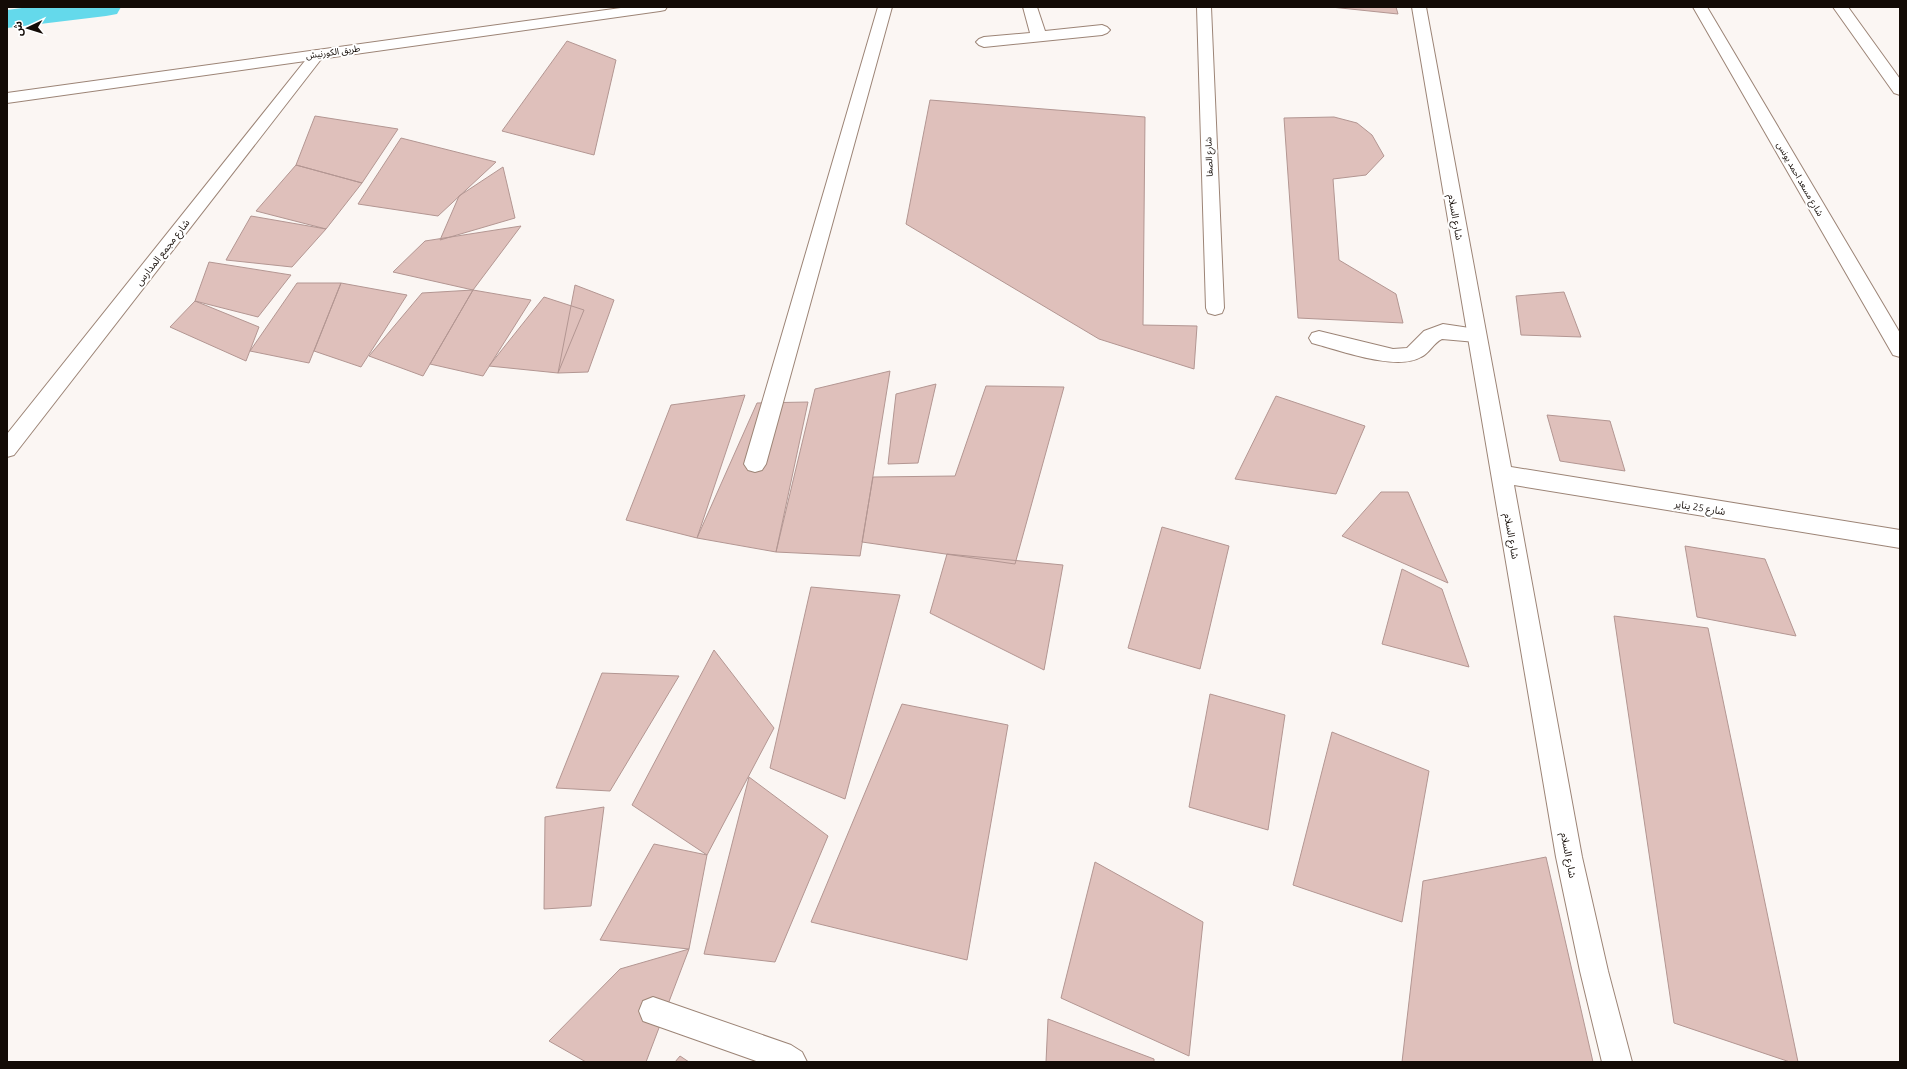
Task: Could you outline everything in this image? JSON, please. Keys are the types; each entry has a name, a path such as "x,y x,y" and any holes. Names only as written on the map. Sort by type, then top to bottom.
{"street":[{"name":"طريق الكورنيش","path":"7,98 660,7"},
{"path":"755,464 885,7"},
{"path":"1030,7 1039,36"},
{"name":"شارع الصفا","path":"1204,7 1215,308"},
{"name":"شارع السلام","path":"1419,7 1569,857 1594,972 1617,1062"},
{"name":"شارع مسعد احمد يونس","path":"1700,7 1900,350"},
{"path":"1840,7 1900,90"},
{"path":"984,42 1102,30"},
{"name":"شارع مجمع المدارس","path":"7,449 317,55"},
{"path":"1319,338 1393,356 1415,352 1425,340 1439,332 1448,331 1476,335"},
{"name":"شارع 25 يناير","path":"1501,474 1900,539"},
{"path":"654,1011 780,1055 792,1062"}],"building":[{"path":"1331,7 1396,7 1398,14"},
{"path":"567,41 616,60 594,155 502,131"},
{"path":"930,100 1145,117 1143,325 1197,326 1194,369 1099,339 906,224"},
{"path":"315,116 398,129 362,183 296,165"},
{"path":"1334,117 1357,123 1372,135 1384,156 1366,175 1333,179 1339,260 1396,294 1403,323 1298,318 1284,118"},
{"path":"401,138 496,162 438,216 358,204"},
{"path":"296,165 362,183 326,229 256,211"},
{"path":"503,167 515,218 440,240 459,196"},
{"path":"251,216 326,229 292,267 226,260"},
{"path":"521,226 473,290 393,272 425,241"},
{"path":"209,262 291,275 258,317 195,301"},
{"path":"297,283 341,283 309,363 250,351"},
{"path":"341,283 407,295 361,367 314,351"},
{"path":"575,285 614,300 588,372 558,373"},
{"path":"473,290 423,376 369,356 422,293"},
{"path":"473,290 531,300 483,376 430,364"},
{"path":"1564,292 1581,337 1521,335 1516,296"},
{"path":"544,297 584,310 558,373 489,366"},
{"path":"195,301 259,327 246,361 170,327"},
{"path":"890,371 860,556 776,552 815,389"},
{"path":"936,384 918,463 888,464 896,394"},
{"path":"986,386 1064,387 1015,564 862,542 873,477 955,476"},
{"path":"745,395 697,538 626,520 671,405"},
{"path":"1276,396 1365,426 1336,494 1235,479"},
{"path":"808,402 776,552 697,538 757,403"},
{"path":"1547,415 1610,421 1625,471 1560,461"},
{"path":"1381,492 1408,492 1448,583 1342,536"},
{"path":"1162,527 1229,546 1200,669 1128,648"},
{"path":"1685,546 1765,559 1796,636 1697,617"},
{"path":"947,554 1063,565 1044,670 930,613"},
{"path":"1402,569 1442,589 1469,667 1382,644"},
{"path":"811,587 900,595 845,799 770,768"},
{"path":"1614,616 1708,628 1798,1062 1790,1062 1674,1023"},
{"path":"714,650 774,728 707,855 632,805"},
{"path":"602,673 679,676 610,791 556,788"},
{"path":"1210,694 1285,715 1268,830 1189,807"},
{"path":"902,704 1008,725 967,960 811,922"},
{"path":"1332,732 1429,771 1402,922 1293,885"},
{"path":"749,777 828,836 775,962 704,954"},
{"path":"604,807 591,906 544,909 545,817"},
{"path":"654,844 707,855 689,949 600,940"},
{"path":"1546,857 1593,1062 1402,1062 1423,881"},
{"path":"1095,862 1203,922 1189,1056 1061,998"},
{"path":"689,949 646,1062 586,1062 549,1041 620,969"},
{"path":"1048,1019 1154,1059 1154,1062 1046,1062"},
{"path":"680,1056 689,1062 675,1062"}],"waterway":[{"path":"7,19 106,7"}]}
